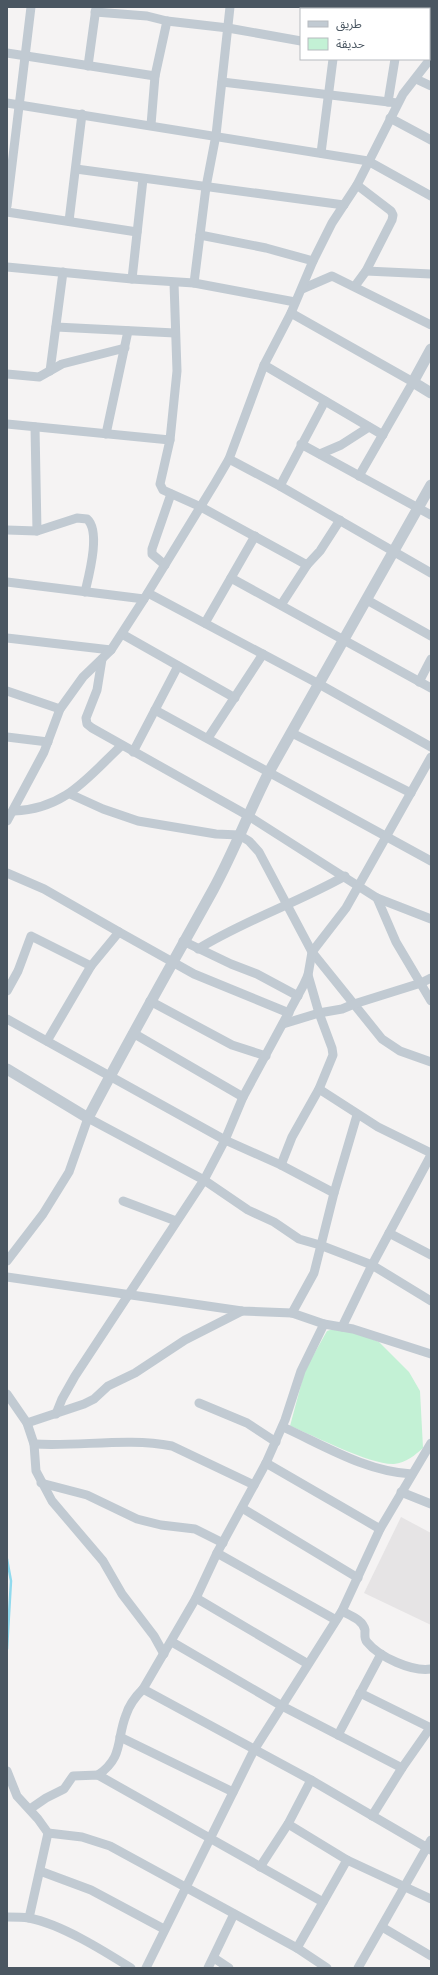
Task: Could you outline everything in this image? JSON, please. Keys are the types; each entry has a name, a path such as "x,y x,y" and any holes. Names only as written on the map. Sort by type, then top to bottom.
{"street":[{"path":"7,206 10,162 31,7"},
{"path":"194,283 206,187 216,136 230,7"},
{"path":"88,66 96,10 147,16 167,21 228,28 300,41"},
{"path":"151,125 155,76 167,21"},
{"path":"7,53 155,76"},
{"path":"321,153 332,60"},
{"path":"7,821 14,811 48,742 60,709 83,677 111,650 122,634 229,459 264,365 302,289 313,261 337,212 344,205 357,184 390,118 393,102 395,60"},
{"path":"222,82 393,102 403,94 430,60"},
{"path":"416,79 431,86"},
{"path":"7,103 368,161 431,196"},
{"path":"69,221 82,114"},
{"path":"390,118 431,140"},
{"path":"76,169 344,205"},
{"path":"132,279 143,179"},
{"path":"355,286 366,271 392,220 393,215 391,211 357,184"},
{"path":"7,212 137,232"},
{"path":"200,235 257,246 313,261"},
{"path":"7,267 174,283 194,283 295,302"},
{"path":"366,271 431,274"},
{"path":"50,371 63,272"},
{"path":"302,289 332,276 355,286 431,325"},
{"path":"174,283 177,371 170,440 160,484 163,490 170,494 201,507 307,565"},
{"path":"290,313 431,393"},
{"path":"56,327 175,333"},
{"path":"106,434 128,331"},
{"path":"7,374 34,377 44,375 62,364 124,348"},
{"path":"359,476 431,349"},
{"path":"264,365 383,435"},
{"path":"280,486 325,401"},
{"path":"7,424 170,440"},
{"path":"35,427 38,531"},
{"path":"320,454 341,445 369,427"},
{"path":"301,444 431,515"},
{"path":"229,459 280,486 431,573"},
{"path":"7,1261 43,1214 69,1172 88,1118 171,962 217,883 248,815 270,772 431,485"},
{"path":"165,565 152,554 152,549 170,494"},
{"path":"7,530 38,531 77,518 82,518 91,522 93,526 93,545 86,592"},
{"path":"281,605 307,565 320,551 340,520"},
{"path":"205,623 255,536"},
{"path":"231,578 431,688"},
{"path":"7,582 86,592 146,596 205,623 319,684 431,748"},
{"path":"367,600 431,636"},
{"path":"122,634 235,698"},
{"path":"7,638 111,650"},
{"path":"208,738 263,654"},
{"path":"102,659 97,690 86,718 87,724 121,746 248,815 377,898 431,919"},
{"path":"419,682 431,659"},
{"path":"133,752 178,666"},
{"path":"7,691 60,709"},
{"path":"155,710 431,862"},
{"path":"292,733 411,793"},
{"path":"7,737 48,742"},
{"path":"14,811 40,808 70,794 121,746"},
{"path":"56,1414 62,1399 75,1376 204,1180 225,1140 243,1097 308,975 312,952 339,919 431,757"},
{"path":"70,794 103,809 138,821 216,834 239,835 249,841 258,852 312,952 336,984 382,1039 390,1046 431,1062"},
{"path":"7,874 44,889 194,974 289,1013"},
{"path":"198,949 230,930 315,893 345,876"},
{"path":"377,898 396,942 431,1001"},
{"path":"47,1041 91,966 118,932"},
{"path":"7,991 18,971 30,936 91,966"},
{"path":"183,941 257,974 298,996"},
{"path":"281,1165 292,1137 319,1089 333,1055 308,975"},
{"path":"283,1024 319,1013 342,1010 354,1004 421,983 431,978"},
{"path":"150,1001 232,1045 266,1056"},
{"path":"7,1019 225,1140 281,1165 334,1193"},
{"path":"133,1033 243,1097"},
{"path":"7,1069 88,1118 204,1180 248,1210 274,1222 299,1239 320,1245 372,1265 431,1301"},
{"path":"319,1089 357,1115 431,1154 372,1265 342,1327"},
{"path":"292,1313 314,1273 320,1245 328,1222 334,1193 357,1115"},
{"path":"123,1201 176,1221"},
{"path":"389,1233 431,1255"},
{"path":"7,1277 242,1311 292,1313 324,1324 342,1327 431,1354"},
{"path":"27,1423 84,1404 94,1399 108,1386 136,1373 185,1340 242,1311"},
{"path":"98,1775 119,1750 120,1737 126,1713 135,1698 143,1689 172,1642 196,1598 222,1543 266,1464 282,1427 301,1372 324,1324"},
{"path":"7,1394 27,1423 34,1444 36,1471 41,1482 67,1520 103,1561 122,1594 154,1636 164,1654"},
{"path":"199,1403 246,1423 276,1442"},
{"path":"282,1427 364,1464 396,1474 412,1474"},
{"path":"34,1444 61,1446 141,1443 172,1446 254,1485"},
{"path":"146,1968 164,1929 187,1888 254,1750 342,1611 380,1529 431,1443"},
{"path":"266,1464 380,1529"},
{"path":"41,1482 88,1494 137,1519 161,1525 195,1530 222,1543"},
{"path":"401,1492 431,1504"},
{"path":"242,1508 358,1578"},
{"path":"217,1553 336,1620"},
{"path":"196,1598 308,1664"},
{"path":"342,1611 360,1621 364,1625 366,1641 381,1654 412,1669 431,1670"},
{"path":"172,1642 282,1706 402,1768"},
{"path":"338,1735 381,1654"},
{"path":"143,1689 311,1780 372,1816 430,1846 405,1886 358,1968"},
{"path":"360,1693 431,1728 402,1768 372,1816"},
{"path":"120,1737 233,1792"},
{"path":"7,1771 17,1796 30,1809 48,1833 82,1837 110,1846 297,1948 322,1967"},
{"path":"30,1809 46,1798 64,1789 73,1776 98,1775 210,1840 323,1902"},
{"path":"260,1867 288,1824 311,1780"},
{"path":"288,1824 347,1860 431,1899"},
{"path":"29,1918 48,1833"},
{"path":"297,1948 347,1860"},
{"path":"40,1871 91,1890 164,1929"},
{"path":"208,1968 234,1914"},
{"path":"7,1917 29,1918 55,1927 103,1951 132,1968"},
{"path":"382,1927 431,1956"},
{"path":"214,1958 229,1968"}],"shaded area":[{"path":"401,1517 431,1533 431,1625 364,1593"}],"green space":[{"path":"336,1328 379,1342 409,1372 420,1391 423,1448 406,1460 394,1464 371,1460 290,1426 305,1370 327,1331"}],"waterway":[{"path":"7,1559 11,1581 7,1649"}]}
